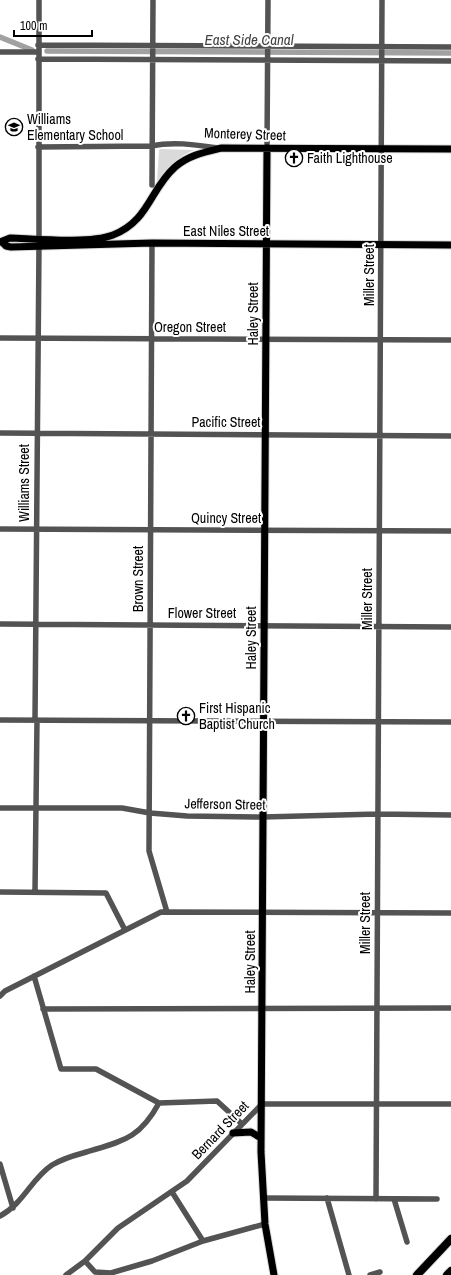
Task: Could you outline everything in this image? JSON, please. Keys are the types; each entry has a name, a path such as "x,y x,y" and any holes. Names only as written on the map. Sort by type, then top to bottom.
{"highway":[{"path":"417,1275 451,1239"},
{"path":"447,1275 451,1271"}],"main road":[{"name":"Monterey Street","path":"222,148 451,149"},
{"name":"East Niles Street","path":"39,242 99,239 114,234 138,218 145,210 162,182 175,167 193,156 222,148"},
{"name":"Haley Street","path":"267,148 261,1138 265,1224 274,1275"},
{"name":"East Niles Street","path":"1,242 10,238 39,242 96,246 152,243 451,245"},
{"path":"233,1133 251,1132 261,1138"}],"street":[{"name":"Williams Street","path":"35,892 35,624 39,242 39,0"},
{"path":"152,185 153,0"},
{"name":"Haley Street","path":"267,148 268,0"},
{"name":"Miller Street","path":"376,1199 382,0"},
{"path":"38,45 451,47"},
{"path":"0,52 38,52"},
{"path":"38,59 451,61"},
{"name":"Monterey Street","path":"38,147 152,146 161,144 199,145 222,148"},
{"name":"Brown Street","path":"152,243 149,851 167,912"},
{"name":"Oregon Street","path":"0,338 451,340"},
{"name":"Pacific Street","path":"0,433 451,436"},
{"name":"Quincy Street","path":"0,529 451,531"},
{"name":"Flower Street","path":"0,624 451,627"},
{"path":"0,720 451,722"},
{"name":"Jefferson Street","path":"0,808 122,808 150,813 263,817 378,814 451,815"},
{"path":"0,892 106,892 125,930"},
{"path":"0,996 2,989 34,976 161,912 451,913"},
{"path":"34,976 61,1069 96,1069 159,1103 218,1101 242,1124"},
{"path":"44,1009 451,1008"},
{"path":"0,1216 13,1208 51,1166 68,1157 117,1143 134,1135 146,1124 159,1103"},
{"name":"Bernard Street","path":"66,1275 85,1261 118,1228 187,1181 262,1104 451,1104"},
{"path":"0,1164 13,1208"},
{"path":"172,1192 203,1241"},
{"path":"263,1198 437,1199"},
{"path":"327,1198 349,1275"},
{"path":"394,1199 407,1242"},
{"path":"85,1261 95,1272 111,1273 152,1261 203,1241 265,1224"},
{"path":"370,1275 380,1272"}],"shaded area":[{"path":"159,150 194,150 173,163 157,182"}],"waterway":[{"name":"East Side Canal","path":"0,37 32,50"},
{"name":"East Side Canal","path":"47,51 451,53"}],"place":[{"name":"Williams Elementary School","path":"14,127"},
{"name":"Faith Lighthouse","path":"294,158"},
{"name":"First Hispanic Baptist Church","path":"186,716"}]}
